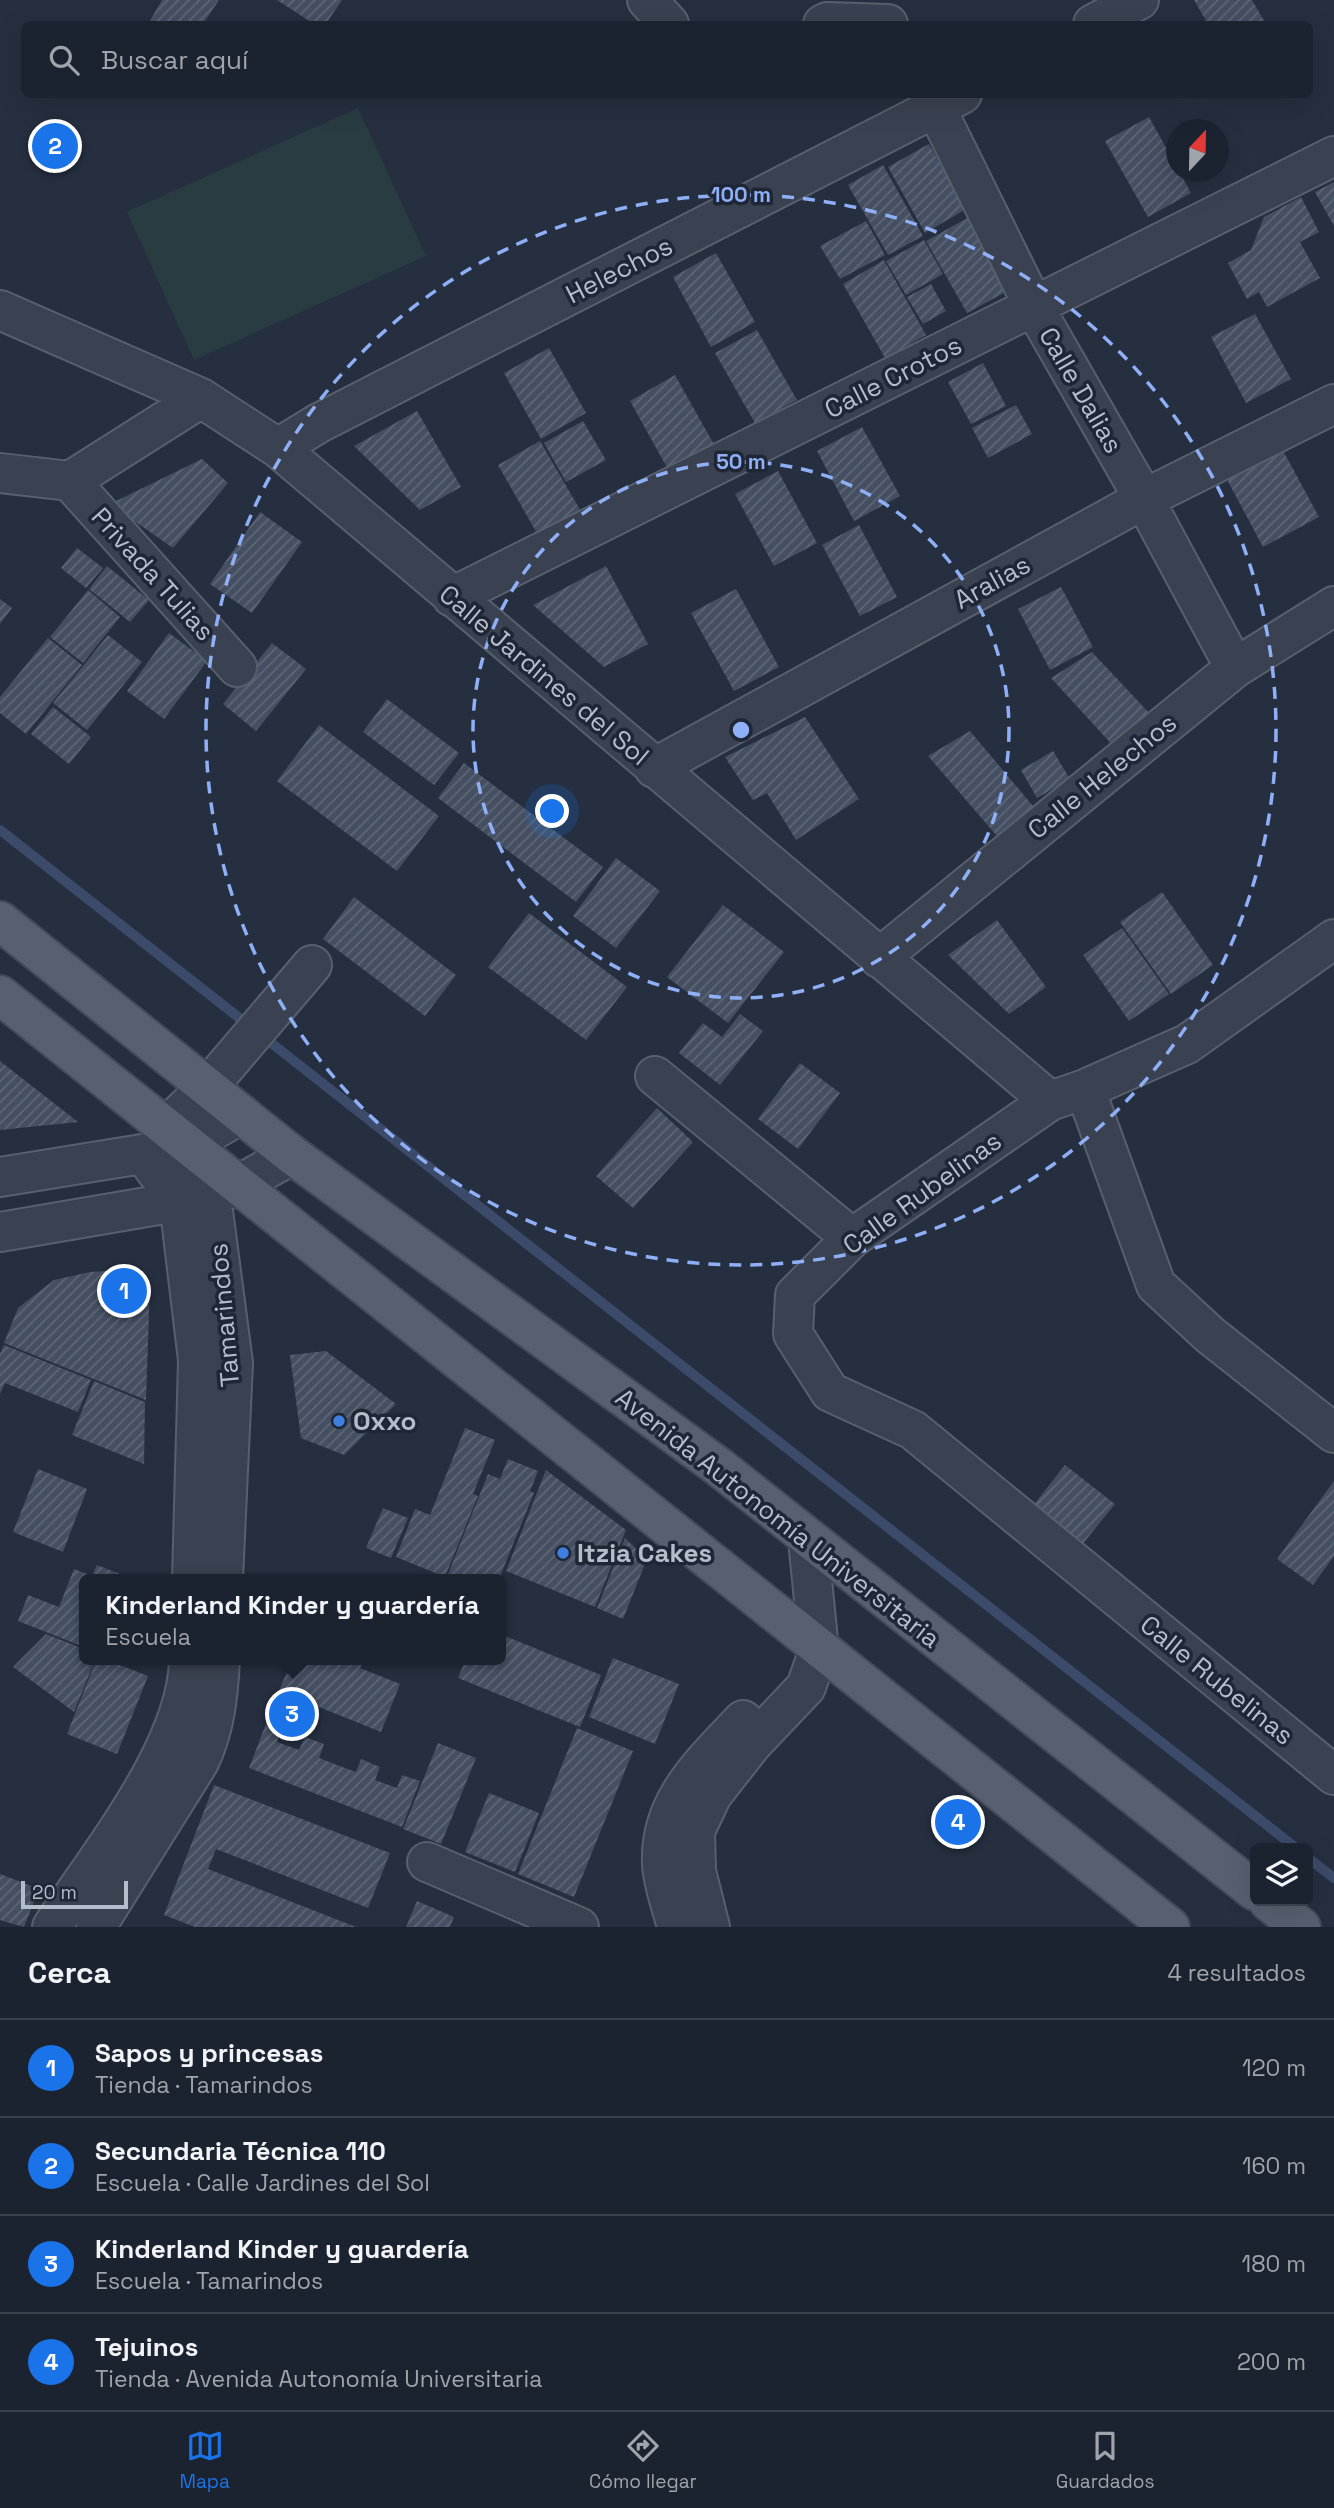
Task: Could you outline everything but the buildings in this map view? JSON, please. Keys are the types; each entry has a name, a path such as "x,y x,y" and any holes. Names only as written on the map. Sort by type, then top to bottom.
{"main road":[{"name":"Avenida Autonomía Universitaria","path":"0,921 292,1155 719,1467 1250,1887"},
{"path":"0,995 169,1144 209,1195 819,1650 1170,1927"},
{"path":"1274,1906 1301,1927"}],"street":[{"path":"647,0 666,21"},
{"path":"1099,21 1139,0"},
{"name":"Calle Dalias","path":"942,99 1034,307 1144,499 1235,668"},
{"name":"Helechos","path":"278,448 319,423 942,99"},
{"name":"Calle Crotos","path":"452,597 1334,156"},
{"name":"Calle Jardines del Sol","path":"0,310 201,398 278,448 1050,1101"},
{"path":"0,473 70,481 201,398"},
{"name":"Aralias","path":"654,768 1144,499 1334,404"},
{"name":"Privada Tulias","path":"70,481 237,667"},
{"name":"Calle Helechos","path":"879,958 1235,668 1334,606"},
{"name":"Calle Rubelinas","path":"1334,939 1187,1044 1085,1089 1050,1101 852,1238 795,1295 793,1334 830,1392 913,1430 1334,1775"},
{"path":"169,1144 207,1088 312,965"},
{"path":"655,1076 852,1238"},
{"path":"1085,1089 1156,1285 1210,1335 1334,1433"},
{"path":"0,1177 169,1144 242,1115"},
{"name":"Tamarindos","path":"169,1144 209,1195 233,1363 223,1574"},
{"path":"0,1231 209,1195 292,1155"},
{"name":"Tamarindos","path":"192,1574 198,1360 209,1195"},
{"path":"710,1927 696,1871 695,1831 712,1795 752,1744 806,1687 819,1650 808,1540"},
{"path":"677,1927 662,1866 663,1839 664,1826 685,1781 785,1674 819,1650"},
{"path":"52,1927 160,1759 172,1736 189,1683 189,1665"},
{"path":"96,1927 199,1762 209,1740 218,1699 220,1665"},
{"path":"427,1862 579,1927"}],"green space":[{"path":"358,108 426,256 194,360 127,212"}],"waterway":[{"path":"0,830 1290,1843"},
{"path":"1313,1862 1334,1878"}],"place":[{"name":"Secundaria Técnica 110","path":"55,146"},
{"name":"Sapos y princesas","path":"124,1291"},
{"name":"Oxxo","path":"339,1421"},
{"name":"Itzia Cakes","path":"563,1553"},
{"name":"Kinderland Kinder y guardería","path":"292,1714"},
{"name":"Tejuinos","path":"958,1822"}]}
